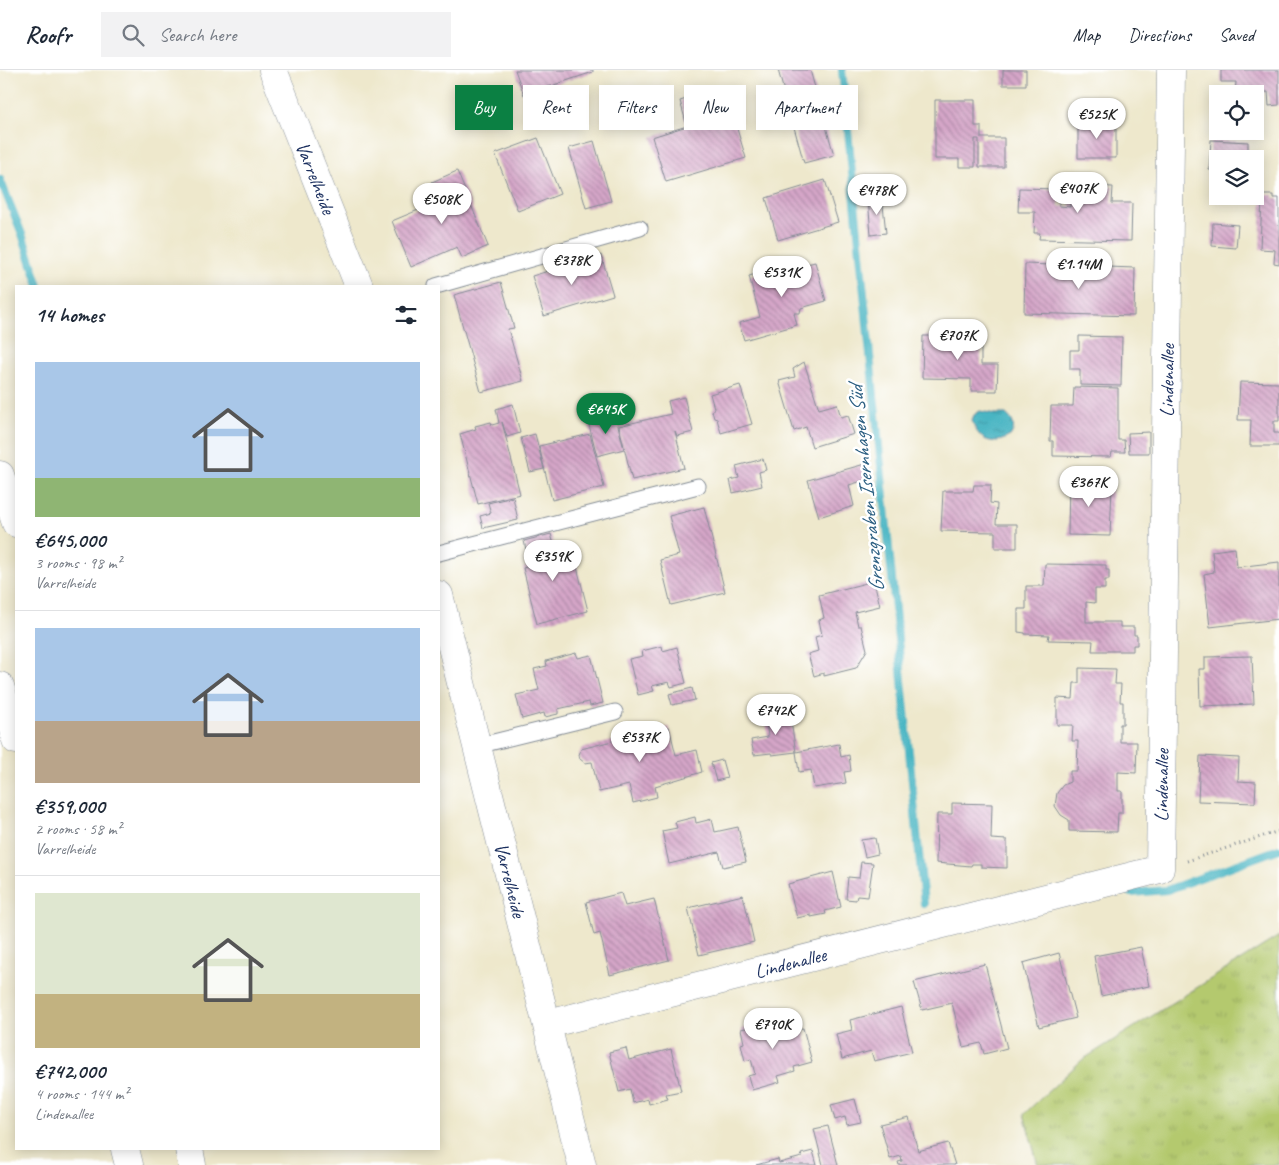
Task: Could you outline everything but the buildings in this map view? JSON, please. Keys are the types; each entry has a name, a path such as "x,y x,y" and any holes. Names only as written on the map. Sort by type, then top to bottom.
{"main road":[{"name":"Varrelheide","path":"273,70 359,285"},
{"name":"Lindenallee","path":"548,1024 1160,870 1171,70"},
{"path":"0,475 15,520"},
{"name":"Varrelheide","path":"440,599 582,1165"},
{"path":"0,686 15,737"},
{"path":"125,1150 129,1165"},
{"path":"189,1150 192,1165"}],"lane":[{"path":"440,285 640,228"},
{"path":"440,553 698,486"},
{"path":"477,746 615,712"}],"path":[{"path":"1160,870 1279,832"}],"green space":[{"path":"1279,936 1279,1165 1038,1165 1024,1114 1082,1060"}],"water":[{"path":"980,411 1006,414 1013,423 1011,435 998,441 987,440 982,437 974,427 972,420 974,415"}],"waterway":[{"name":"Grenzgraben Isernhagen Süd","path":"842,70 924,904"},
{"path":"0,179 22,234 39,285"},
{"name":"Grenzgraben Isernhagen Süd","path":"1131,893 1167,890 1279,849"}]}
